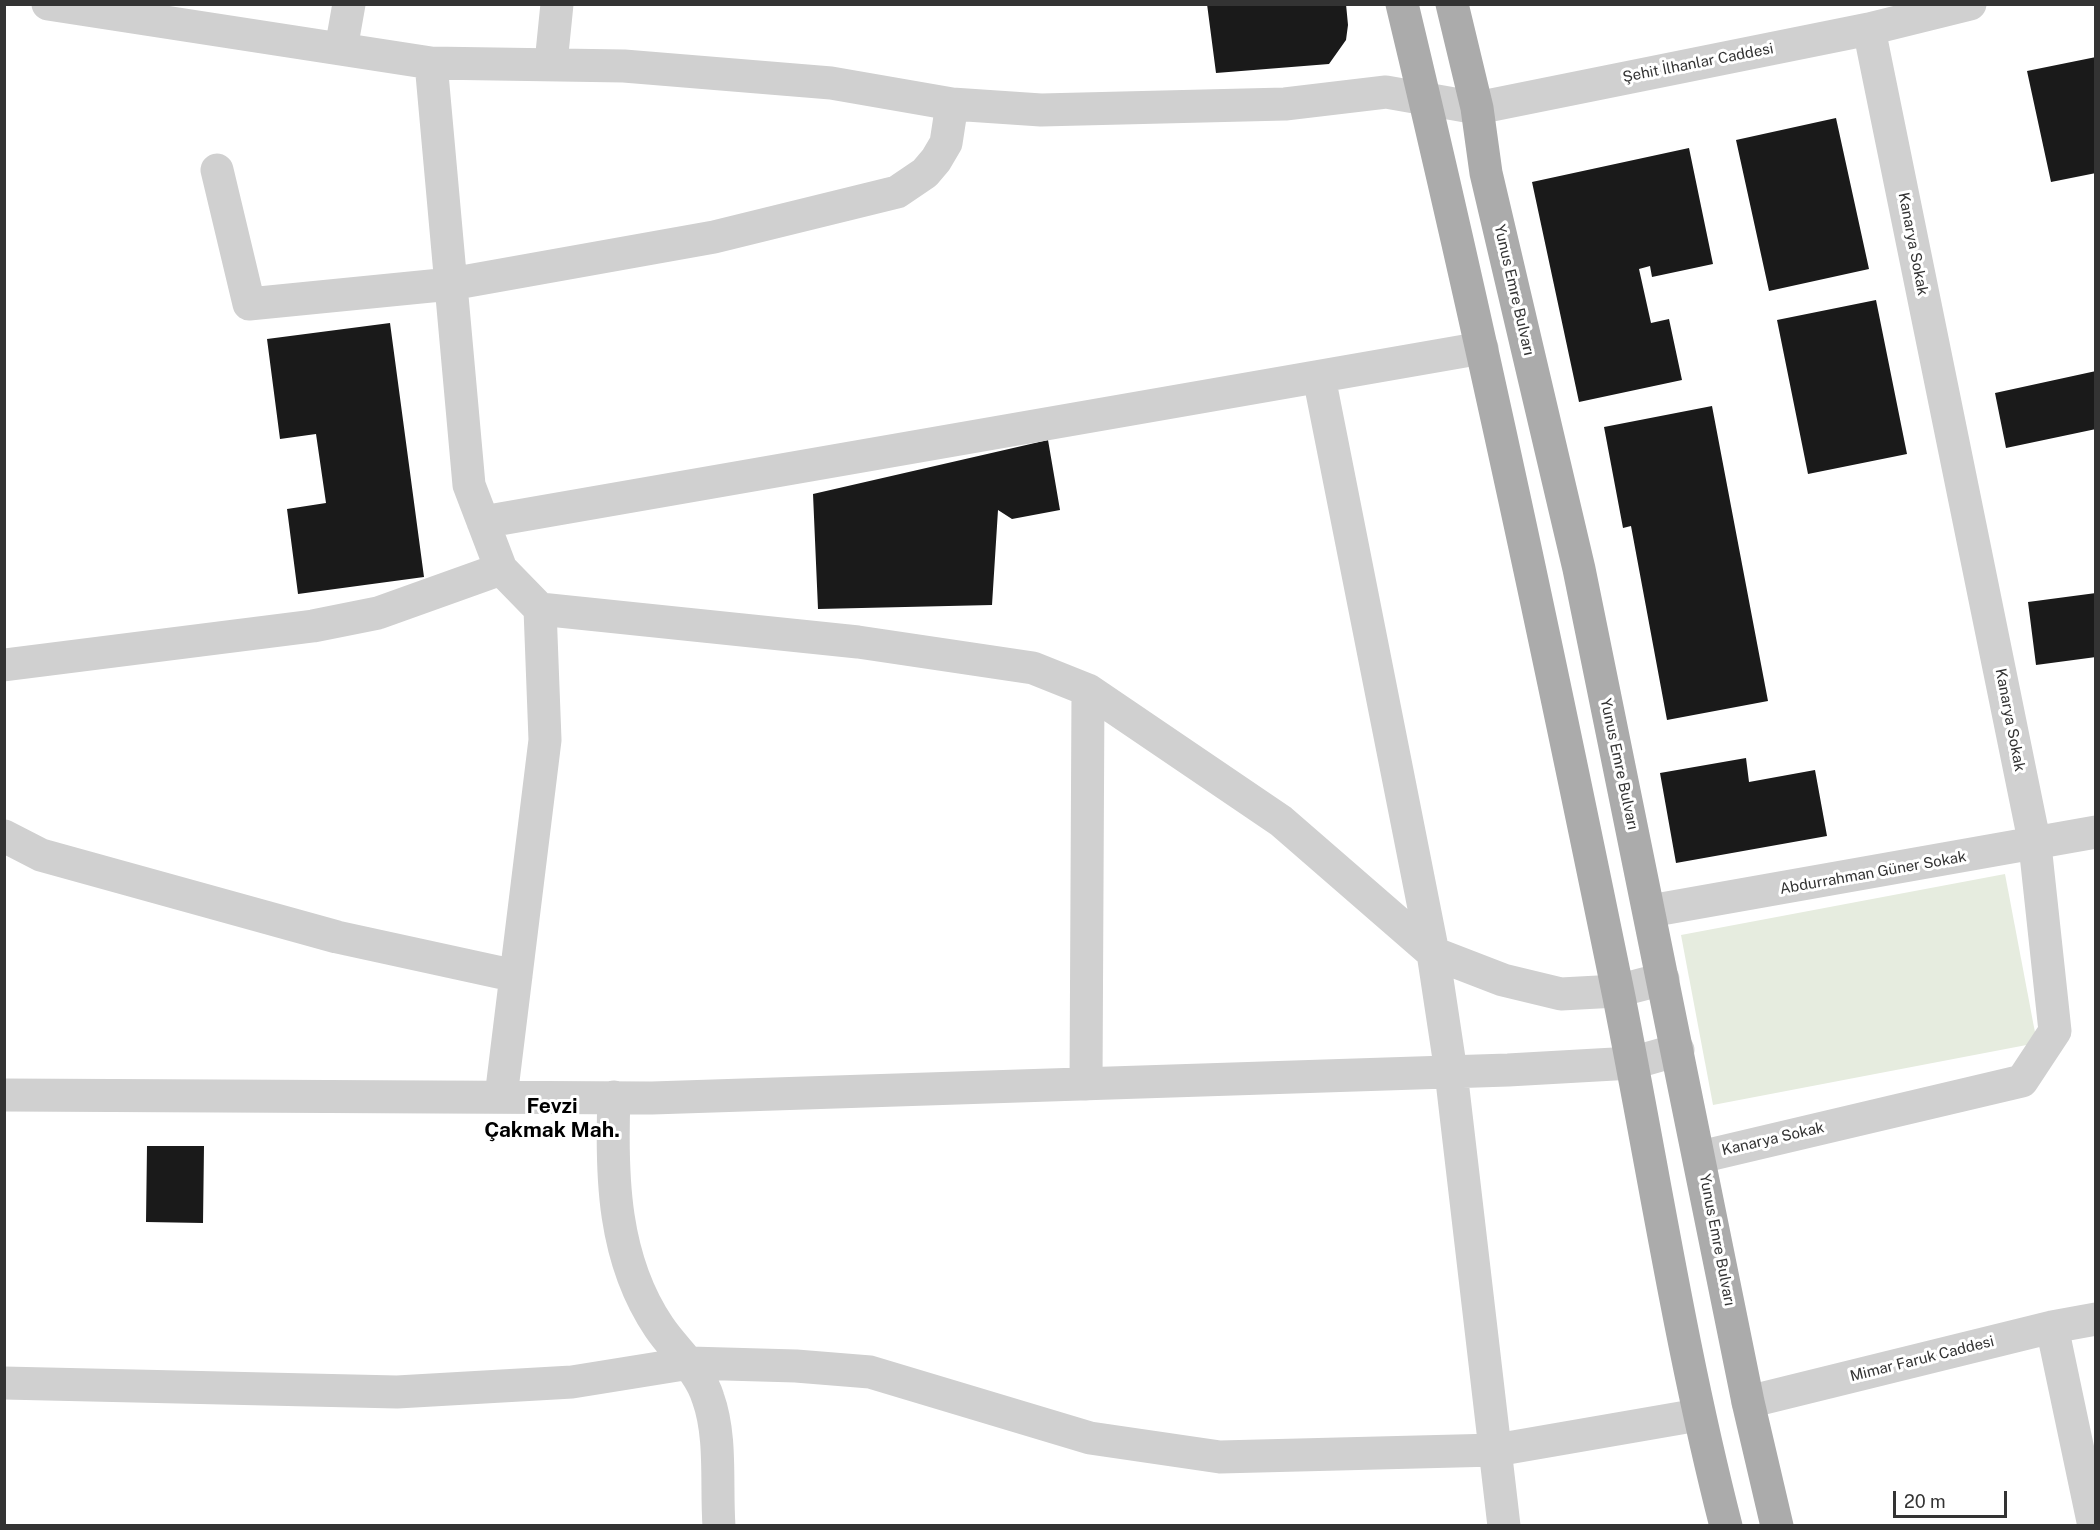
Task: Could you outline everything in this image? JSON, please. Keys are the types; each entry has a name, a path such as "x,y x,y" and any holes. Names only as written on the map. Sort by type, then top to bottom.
{"main road":[{"path":"1402,4 1426,97 1482,348 1632,1063 1698,1415 1726,1526"},
{"name":"Yunus Emre Bulvarı","path":"1452,4 1477,108 1486,173 1579,569 1748,1402 1777,1526"}],"street":[{"name":"Şehit İlhanlar Caddesi","path":"48,4 431,63 551,63 624,66 831,83 952,105 1041,110 1285,104 1386,92 1426,97 1477,108 1869,29 1970,4"},
{"path":"342,50 349,4"},
{"path":"551,63 556,4"},
{"name":"Kanarya Sokak","path":"1700,1157 2022,1081 2055,1031 2035,845 1869,29"},
{"path":"431,63 469,485 501,569 540,609 858,642 1033,668 1088,690 1281,821 1432,953 1503,980 1562,994 1617,991 1664,979"},
{"path":"217,170 249,304 451,284 714,237 897,192 912,184 936,160 945,143 952,105"},
{"path":"483,522 1482,348"},
{"path":"1319,377 1432,953 1450,1072 1504,1526"},
{"path":"4,665 313,626 378,613 501,569"},
{"path":"501,1097 545,740 540,609"},
{"path":"1086,1084 1088,690"},
{"name":"Abdurrahman Güner Sokak","path":"1650,911 2035,845 2096,832"},
{"path":"4,836 41,855 337,937 516,976"},
{"path":"4,1095 614,1097 1450,1072 1632,1063 1678,1050"},
{"path":"614,1097 612,1157 614,1188 625,1251 640,1292 659,1327 690,1363 708,1397 715,1432 718,1526"},
{"name":"Mimar Faruk Caddesi","path":"1748,1402 2052,1327 2096,1319"},
{"path":"2052,1327 2094,1526"},
{"path":"4,1383 407,1392 572,1382 690,1363 870,1372 1090,1438 1220,1457 1496,1450 1698,1415"}],"shaded area":[{"path":"2005,874 2037,1043 1713,1105 1681,935"}],"building":[{"path":"1207,4 1346,4 1348,25 1346,40 1329,64 1216,73"},
{"path":"2096,57 2096,173 2051,182 2027,71"},
{"path":"1836,118 1869,269 1769,291 1736,140"},
{"path":"1689,148 1713,264 1652,277 1650,266 1639,269 1651,323 1669,319 1682,380 1579,402 1532,182"},
{"path":"1876,300 1907,454 1808,474 1777,320"},
{"path":"390,323 424,577 298,594 287,509 326,503 316,434 280,439 267,339"},
{"path":"2096,371 2096,429 2006,448 1995,393"},
{"path":"1712,406 1768,701 1667,720 1631,526 1623,528 1604,427"},
{"path":"1048,440 1060,510 1012,519 998,510 992,605 818,609 813,494"},
{"path":"2096,593 2096,657 2036,665 2028,602"},
{"path":"1746,758 1749,782 1815,770 1827,836 1676,863 1660,773"},
{"path":"147,1146 204,1146 203,1223 146,1222"}],"district":[{"name":"Fevzi Çakmak Mah.","path":"552,1119"}]}
